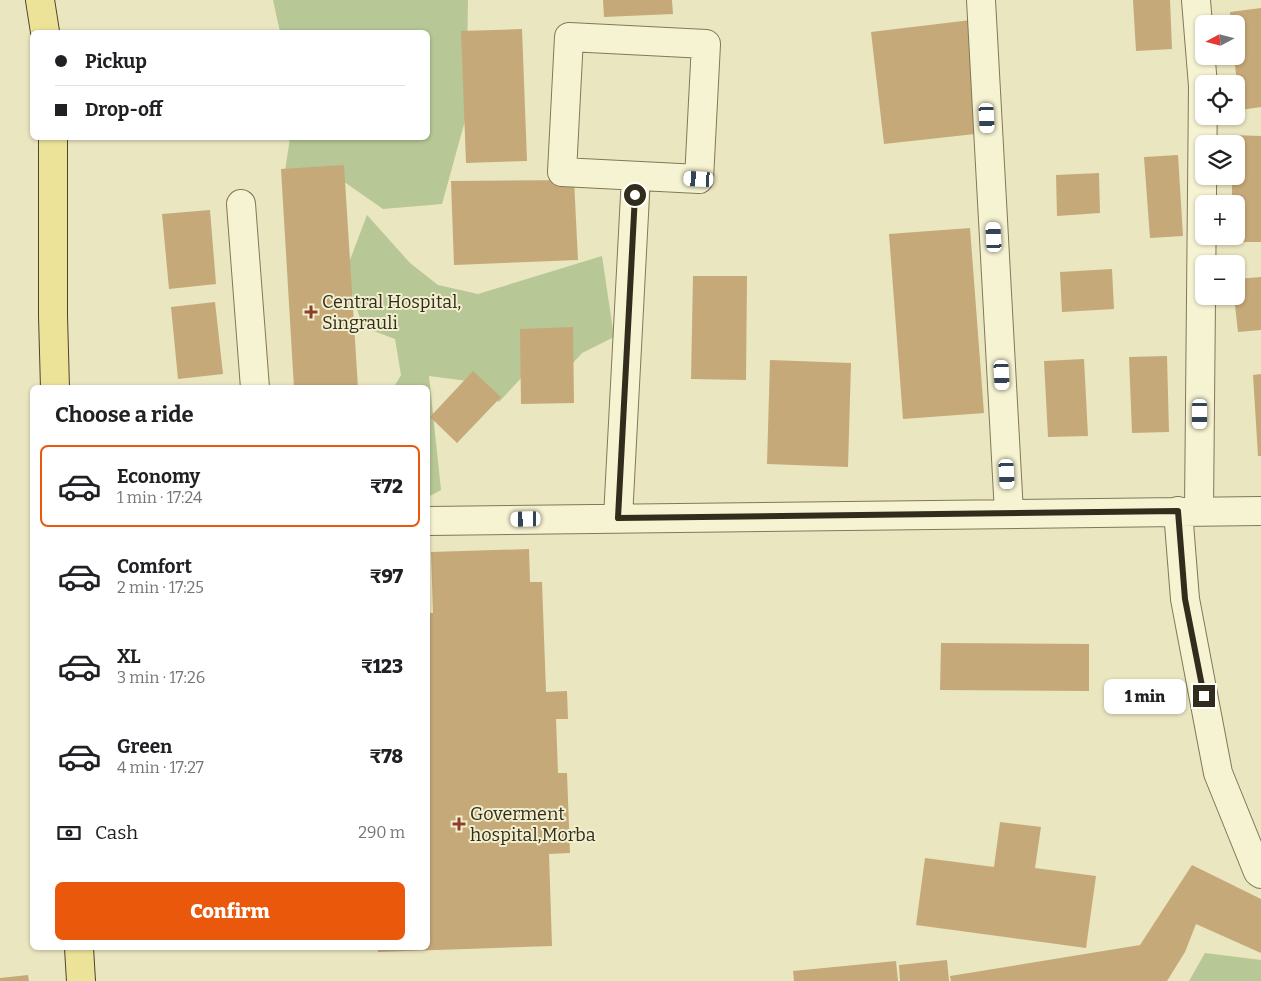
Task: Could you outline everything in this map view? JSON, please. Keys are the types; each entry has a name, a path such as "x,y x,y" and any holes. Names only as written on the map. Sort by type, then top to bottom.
{"main road":[{"path":"40,0 45,30"},
{"path":"54,140 53,316 55,385"},
{"path":"79,950 81,981"}],"street":[{"path":"981,0 1009,514"},
{"path":"1196,0 1203,86 1185,599 1218,773 1258,872 1261,874"},
{"path":"569,37 706,44 699,179 636,176 562,172 569,37"},
{"path":"618,518 636,176"},
{"path":"241,204 255,385"},
{"path":"430,521 1261,510"}],"green space":[{"path":"273,0 468,0 466,117 442,204 383,209 343,181 283,184 290,140 430,140 430,30 280,30"},
{"path":"367,215 410,263 438,285 478,294 602,256 614,337 582,353 544,395 535,363 499,402 468,381 429,376 430,385 395,385 401,375 395,339 363,327 345,273"},
{"path":"430,386 441,490 430,496"},
{"path":"1205,953 1261,960 1261,981 1189,981"}],"building":[{"path":"603,0 672,0 673,14 604,17"},
{"path":"1133,0 1170,0 1172,49 1136,51"},
{"path":"1261,8 1261,107 1245,109 1245,75 1236,75 1235,65 1245,65 1245,15 1230,15 1230,12"},
{"path":"971,20 984,133 884,144 871,32"},
{"path":"522,29 527,161 466,163 461,31"},
{"path":"1245,135 1261,136 1261,242 1245,242 1245,195 1232,195 1232,185 1245,185"},
{"path":"1178,155 1183,236 1150,238 1144,157"},
{"path":"344,165 358,385 294,385 281,169"},
{"path":"1099,173 1100,213 1057,216 1056,175"},
{"path":"574,180 578,260 454,265 451,181"},
{"path":"210,210 216,284 169,289 162,214"},
{"path":"970,228 984,413 903,419 889,234"},
{"path":"1112,269 1114,309 1062,312 1060,272"},
{"path":"693,276 747,276 746,380 691,379"},
{"path":"1261,277 1261,330 1238,332 1235,305 1245,305 1245,278"},
{"path":"215,302 223,374 178,379 171,307"},
{"path":"573,327 574,403 521,404 520,329"},
{"path":"1167,356 1169,432 1132,433 1129,357"},
{"path":"1084,359 1088,436 1048,437 1044,361"},
{"path":"770,360 851,363 848,467 767,464"},
{"path":"473,371 501,397 457,443 430,417"},
{"path":"1261,374 1261,456 1258,456 1253,375"},
{"path":"529,549 530,582 542,582 546,692 567,691 568,719 556,719 558,773 567,773 570,853 549,854 552,946 378,952 378,950 430,950 430,613 433,613 431,552"},
{"path":"941,643 1089,644 1089,691 940,690"},
{"path":"1000,822 1041,827 1035,868 1096,876 1086,948 916,925 925,858 994,867"},
{"path":"1192,865 1261,899 1261,953 1196,924 1185,952 1167,981 951,981 950,976 1140,945"},
{"path":"947,960 949,981 900,981 899,965"},
{"path":"896,961 898,981 794,981 793,971"},
{"path":"28,975 29,981 0,981 0,978"}],"place":[{"name":"Central Hospital, Singrauli","path":"311,312"},
{"name":"Goverment hospital,Morba","path":"459,824"}],"route":[{"path":"635,195 618,518 1178,511 1185,599 1204,696"}]}
